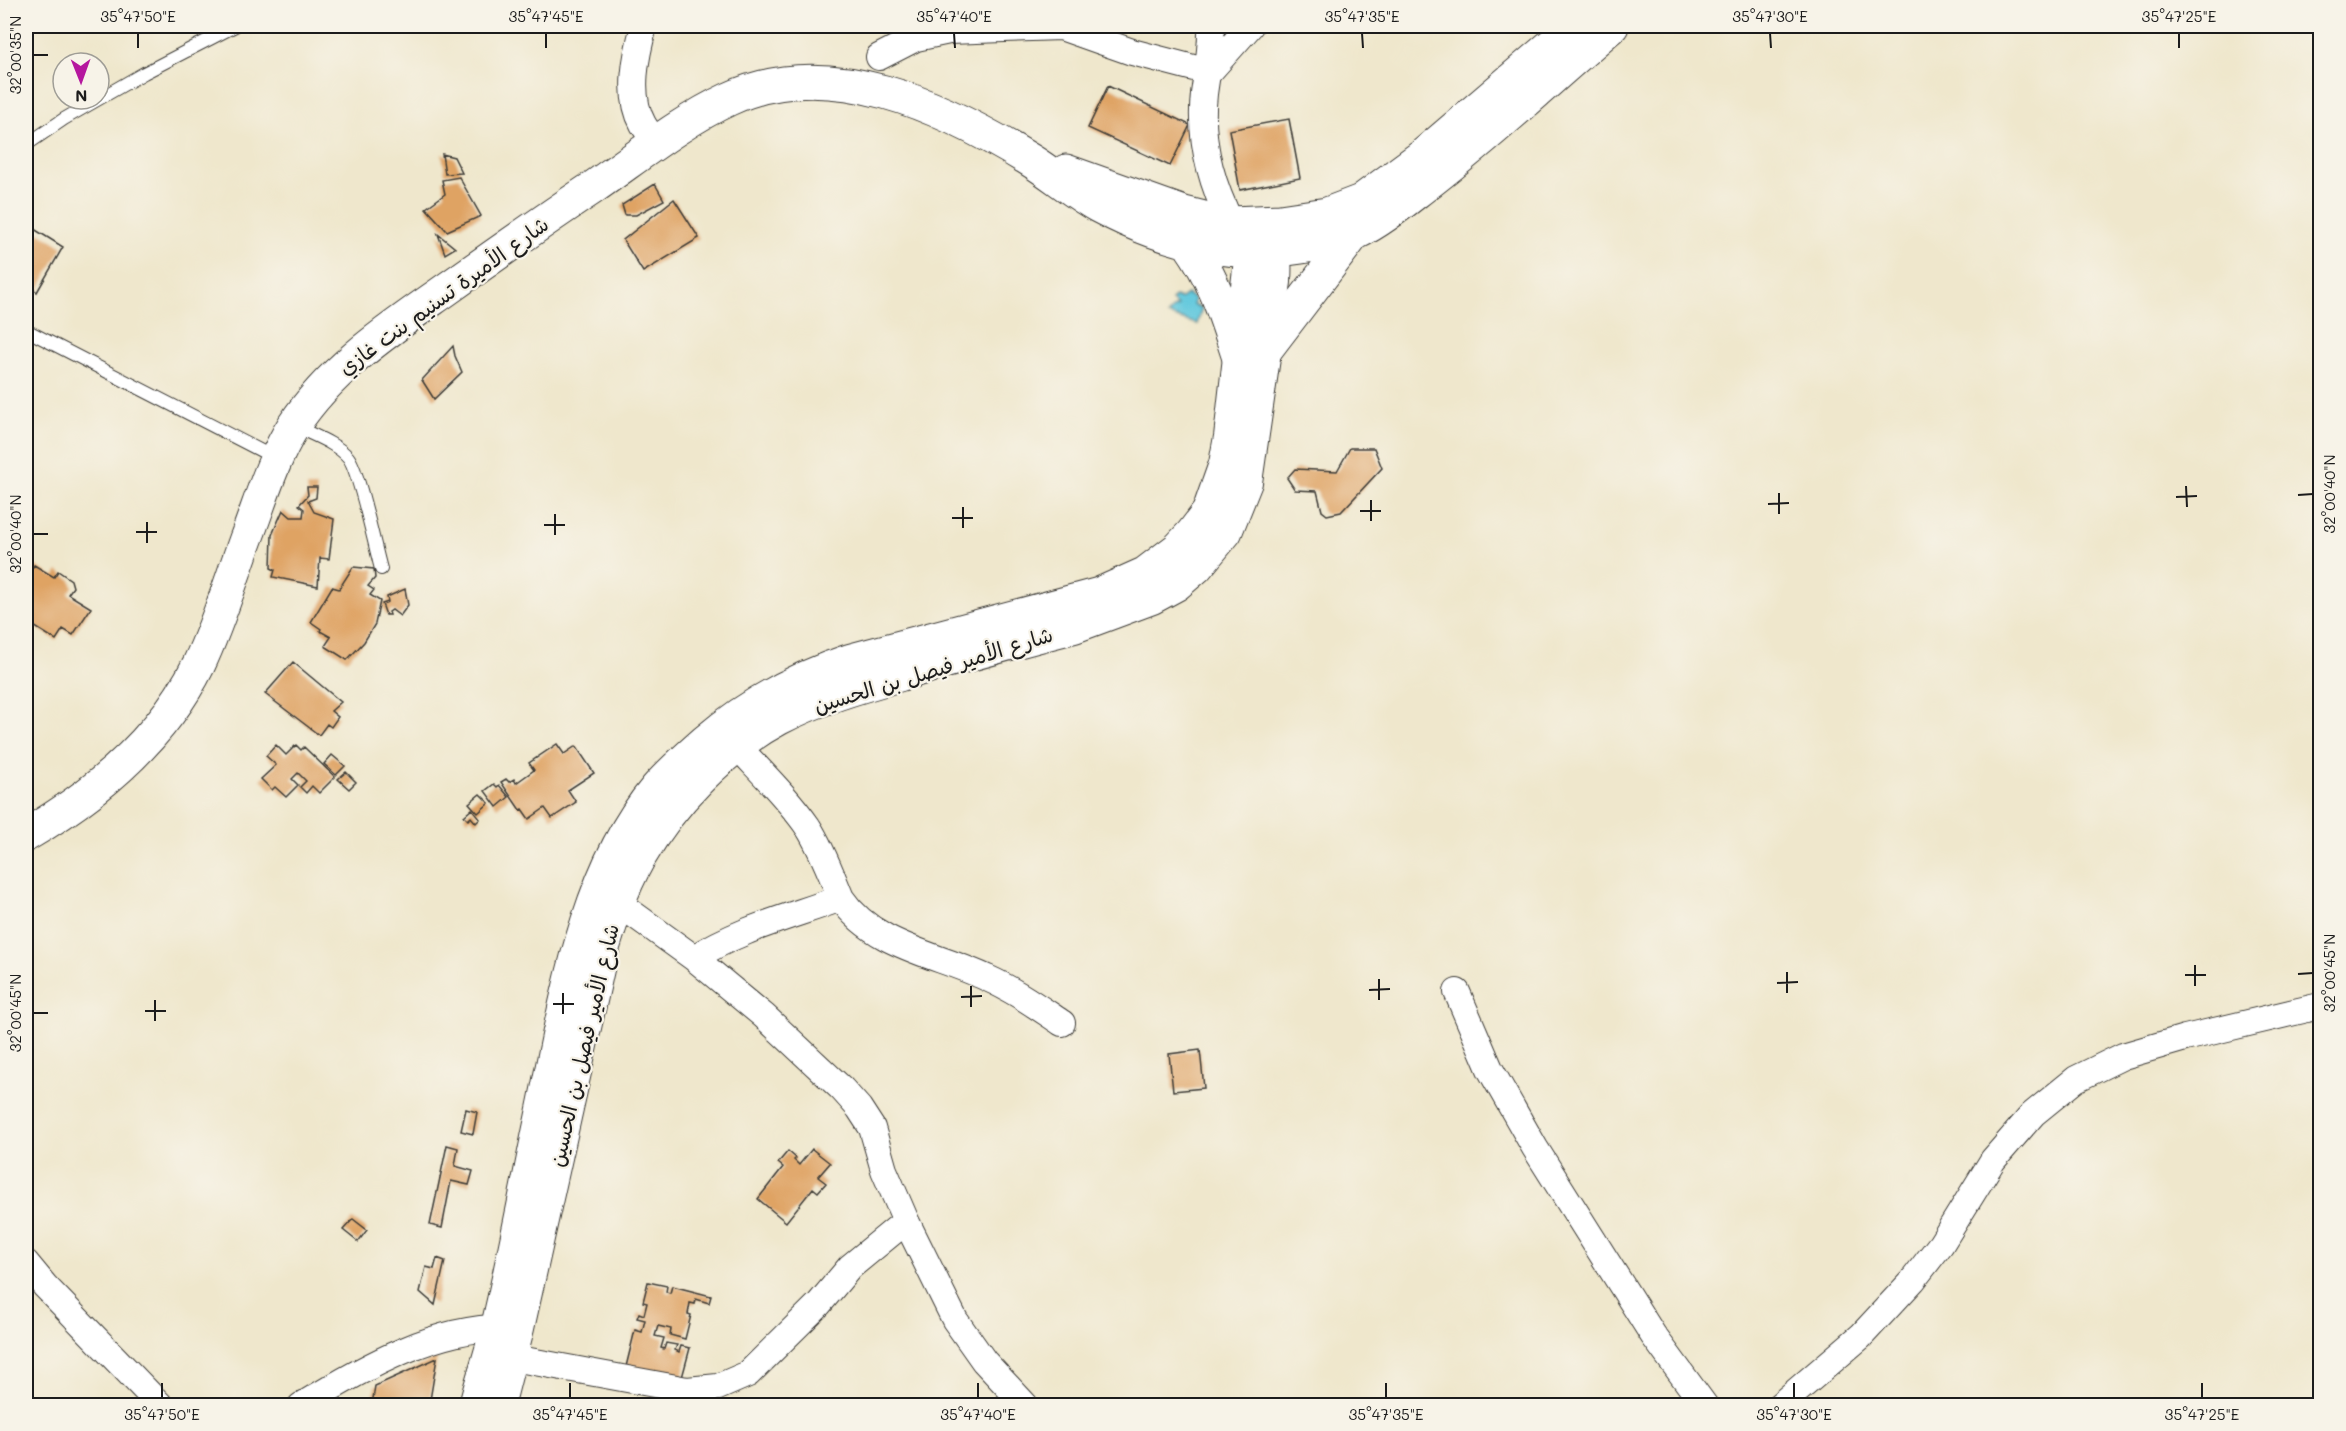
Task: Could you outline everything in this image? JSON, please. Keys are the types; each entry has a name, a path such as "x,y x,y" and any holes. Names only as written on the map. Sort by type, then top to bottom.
{"main road":[{"name":"شارع الأميرة تسنيم بنت غازي","path":"1031,160 1184,213 1231,223 1268,239 1361,201 1379,189 1480,108 1574,26"},
{"name":"شارع الأميرة تسنيم بنت غازي","path":"26,835 87,796 109,777 149,738 180,696 208,642 276,459 294,425 329,381 389,331 531,230 682,125 731,98 787,84 812,81 836,82 870,88 935,110 1031,160 1094,203 1134,224 1189,244 1268,239 1314,245 1354,234 1397,207 1458,160 1612,26"},
{"path":"1189,244 1205,266 1253,353 1354,234"}],"street":[{"path":"645,26 635,69 636,101 642,123 657,144"},
{"path":"1211,26 1209,72 1204,96 1204,128 1208,161 1216,193 1231,223"},
{"path":"1209,72 1250,26"},
{"path":"879,57 916,38 949,31 1061,27 1132,52 1209,72"},
{"name":"شارع الأمير فيصل بن الحسين","path":"475,1406 504,1342 598,969 618,903 639,860 663,823 685,796 738,747 777,720 837,693 1074,627 1152,598 1176,585 1226,532 1246,482 1253,353 1268,239"},
{"name":"شارع الأمير فيصل بن الحسين","path":"498,1406 504,1342 571,978 601,884 620,845 655,789 730,720 792,683 822,669 1098,594 1126,583 1163,560 1192,533 1208,512 1215,495 1253,353"},
{"path":"738,747 798,813 821,851 841,898 851,913 880,935 897,944 954,963 988,978 1019,994 1062,1023"},
{"path":"694,958 717,943 750,929 841,898"},
{"path":"618,903 694,958 764,1016 835,1082 859,1108 872,1128 884,1170 906,1221 965,1335 984,1361 1026,1406"},
{"path":"1457,992 1490,1069 1535,1148 1653,1335 1705,1406"},
{"path":"1779,1406 1861,1336 1914,1280 1941,1244 1993,1160 2033,1114 2076,1079 2123,1056 2185,1038 2320,1006"},
{"path":"301,1406 401,1352 446,1336 504,1342 687,1390 718,1387 748,1374 819,1304 850,1267 906,1221"},
{"path":"26,1263 161,1406"}],"lane":[{"path":"26,146 64,119 144,73 235,26"},
{"path":"26,330 276,459"},
{"path":"294,425 337,448 349,458 356,474 381,569"}],"water":[{"path":"1187,294 1195,299 1193,305 1202,308 1197,324 1168,315 1173,308 1178,306 1172,301 1175,297 1180,299"}],"building":[{"path":"1108,86 1190,125 1170,166 1088,128"},
{"path":"1289,119 1300,178 1240,190 1229,130"},
{"path":"442,154 454,157 462,173 445,174"},
{"path":"459,177 481,216 447,231 426,208 445,194 442,180"},
{"path":"655,184 664,200 636,215 625,215 622,205"},
{"path":"674,199 699,238 643,272 623,240"},
{"path":"26,224 63,247 37,292 26,283"},
{"path":"438,234 455,248 445,254"},
{"path":"453,346 462,372 434,399 422,380"},
{"path":"1350,448 1374,448 1382,468 1341,512 1327,515 1322,511 1317,491 1295,490 1287,478 1295,469 1337,471"},
{"path":"307,487 317,487 316,498 308,501 314,512 334,519 329,559 320,558 318,586 273,577 275,570 271,568 272,535 283,510 291,517 303,517 304,509 299,505 308,495"},
{"path":"34,565 54,577 58,571 71,580 73,587 68,594 91,608 73,635 63,629 56,640 32,625 35,620 26,613 26,575"},
{"path":"353,567 374,569 375,578 368,586 374,590 370,595 380,601 375,624 364,642 347,660 325,646 331,637 311,622 332,587 339,589"},
{"path":"405,589 408,605 400,616 392,610 389,612 390,615 386,615 382,604 388,602 387,597"},
{"path":"293,662 341,702 331,711 338,717 331,727 327,724 319,735 265,694"},
{"path":"557,744 564,754 576,746 594,773 568,790 576,802 552,818 545,808 529,819 501,782 514,779 516,783 534,770 529,763"},
{"path":"276,745 286,755 296,745 301,750 304,747 335,777 319,793 312,786 306,793 300,787 306,781 298,773 292,779 298,785 286,797 275,787 272,790 261,779 276,765 266,756"},
{"path":"332,755 345,766 336,775 324,764"},
{"path":"346,772 356,782 349,789 338,779"},
{"path":"494,784 497,787 499,785 509,797 497,807 485,791"},
{"path":"480,794 489,803 478,813 469,803"},
{"path":"472,809 480,819 476,823 471,817 468,820 464,816"},
{"path":"1200,1050 1204,1088 1173,1091 1169,1054"},
{"path":"466,1109 477,1112 473,1134 461,1131"},
{"path":"447,1145 458,1148 455,1166 473,1171 469,1185 451,1181 442,1228 430,1225"},
{"path":"812,1149 830,1163 818,1177 826,1183 818,1192 813,1188 786,1222 758,1199 783,1167 778,1163 788,1151 796,1158 794,1160 799,1165"},
{"path":"353,1219 367,1230 358,1242 343,1230"},
{"path":"437,1258 445,1261 435,1305 420,1292 426,1267 434,1269"},
{"path":"648,1282 667,1286 666,1292 670,1293 672,1286 711,1296 709,1303 696,1299 695,1304 690,1303 688,1314 691,1315 685,1339 670,1335 671,1329 658,1326 655,1336 664,1338 661,1348 664,1349 666,1343 677,1345 675,1350 679,1352 681,1346 690,1348 680,1385 624,1375 635,1330 642,1332 645,1320 637,1318 639,1313 644,1315 647,1303 643,1302"},
{"path":"437,1358 429,1406 372,1405 375,1386"}]}
